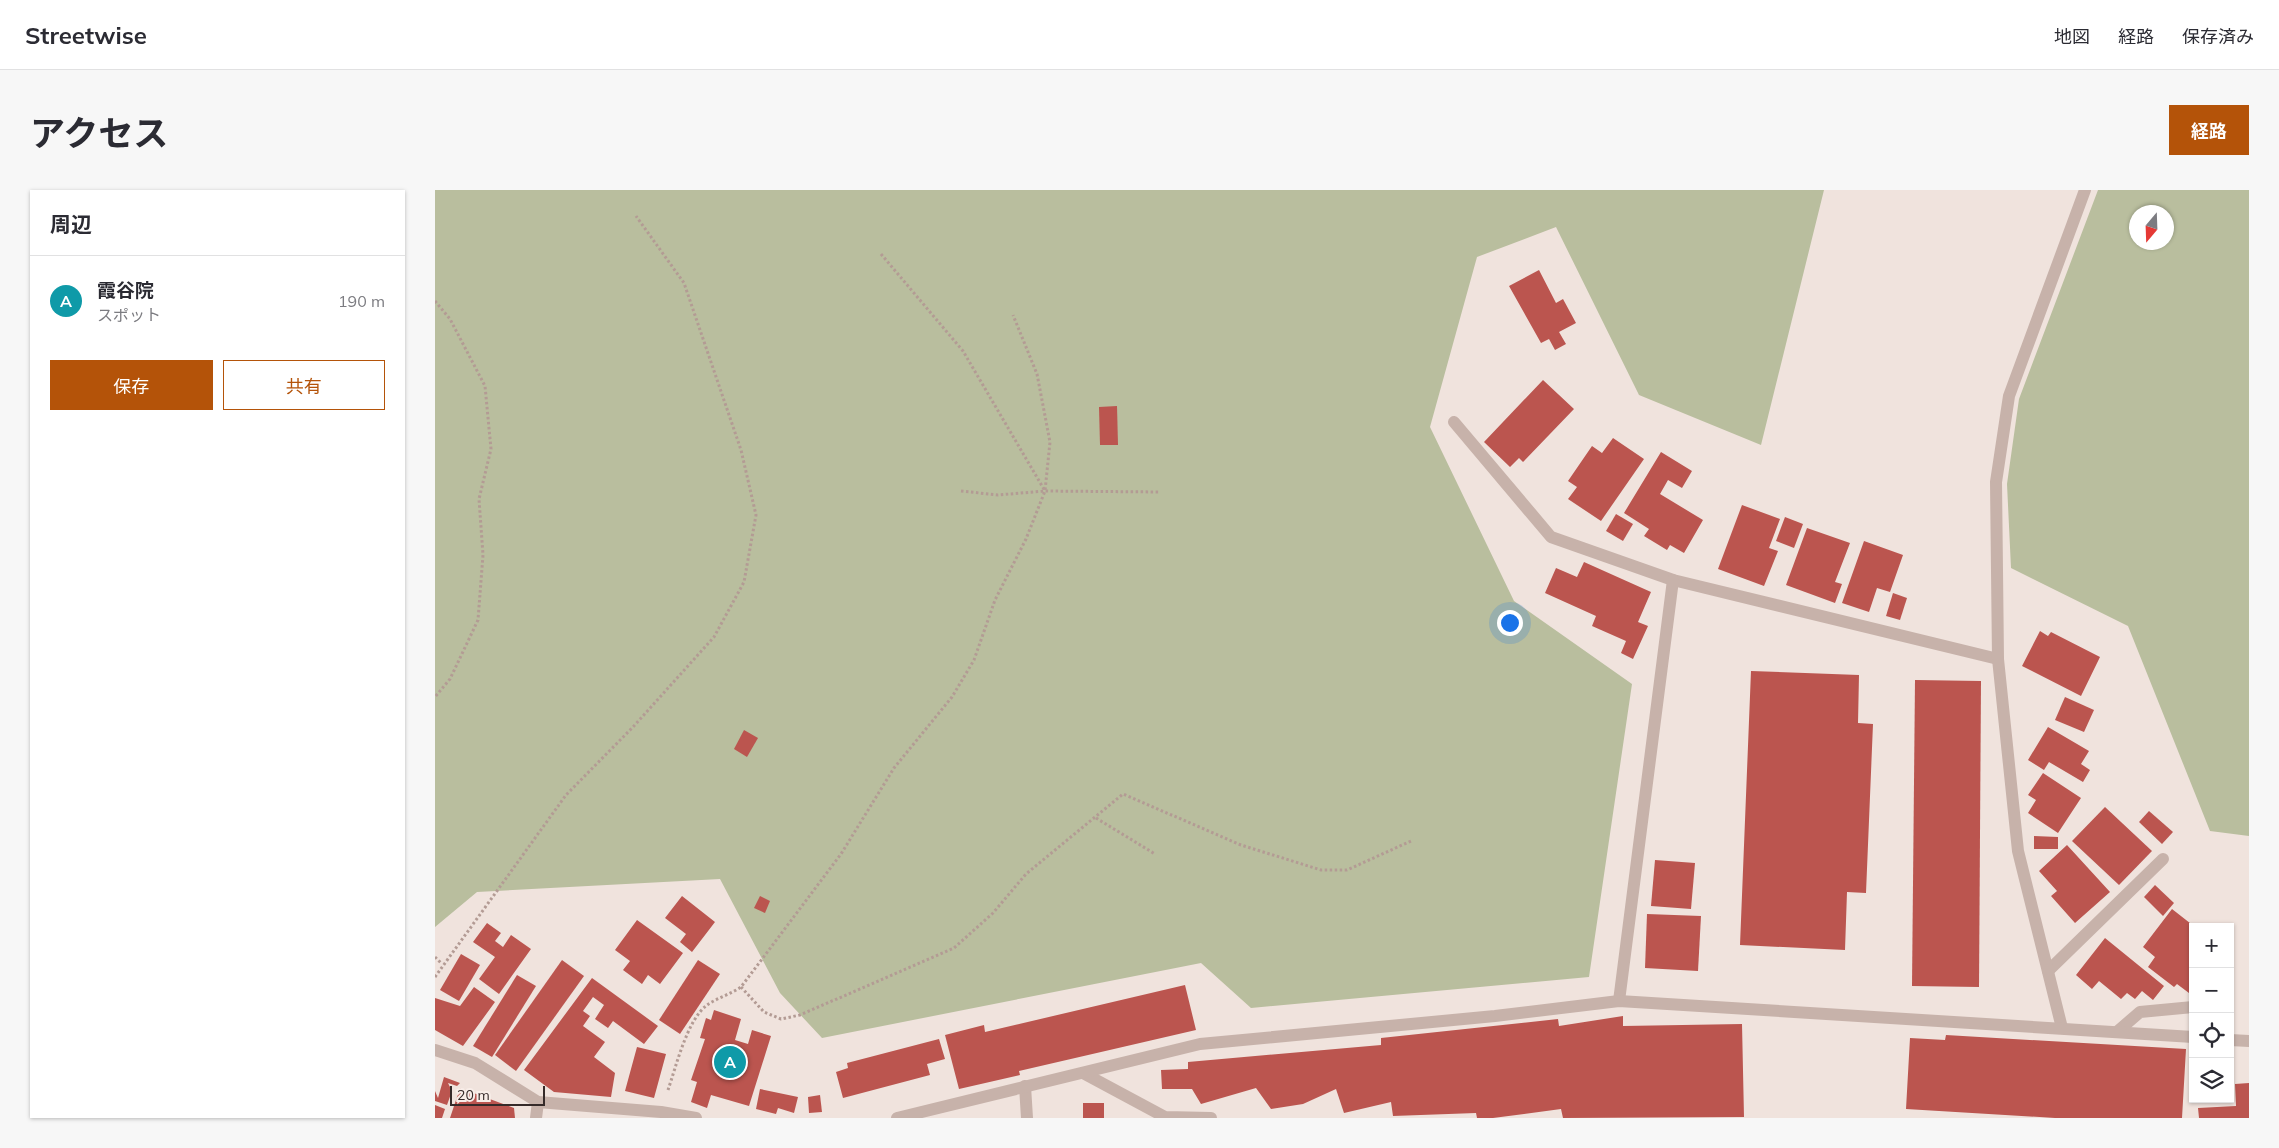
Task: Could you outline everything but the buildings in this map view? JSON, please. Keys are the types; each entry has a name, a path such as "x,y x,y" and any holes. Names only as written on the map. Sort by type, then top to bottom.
{"street":[{"path":"2062,1028 2019,851 1998,658 1996,482 2009,396 2085,190"},
{"path":"1454,422 1551,537 1673,580 1998,658"},
{"path":"1619,1001 1673,580"},
{"path":"2048,971 2163,859"},
{"path":"897,1118 1200,1044 1486,1017 1619,1001 2189,1037"},
{"path":"2118,1031 2140,1012 2189,1007"},
{"path":"2234,1040 2249,1041"},
{"path":"435,1050 475,1063 538,1102 661,1112 696,1118"},
{"path":"1083,1072 1165,1117 1211,1118"},
{"path":"1025,1086 1027,1118"},
{"path":"536,1118 538,1102"}],"path":[{"path":"435,977 442,964 566,794 633,727 715,638 744,582 756,516 741,450 684,282 637,216"},
{"path":"881,254 963,352 1045,491"},
{"path":"435,301 450,319 485,386 491,449 479,499 483,554 478,620 450,679 435,697"},
{"path":"661,1112 688,1031 707,1005 741,987 841,854 894,768 952,697 974,660 995,600 1025,539 1045,491 1050,442 1037,374 1013,316"},
{"path":"961,491 998,495 1045,491 1160,492"},
{"path":"741,987 764,1012 781,1019 800,1015 954,948 993,912 1026,874 1123,794 1241,845 1321,870 1347,870 1411,841"},
{"path":"1096,818 1155,854"},
{"path":"435,957 442,964"}],"green space":[{"path":"435,190 1824,190 1761,445 1639,395 1556,227 1477,257 1430,427 1514,601 1632,684 1589,977 1251,1008 1201,963 822,1038 780,993 720,879 477,892 435,927"},
{"path":"2098,190 2249,190 2249,836 2210,831 2128,626 2011,568 2007,484 2019,399"}],"place":[{"name":"霞谷院","path":"730,1062"}]}
